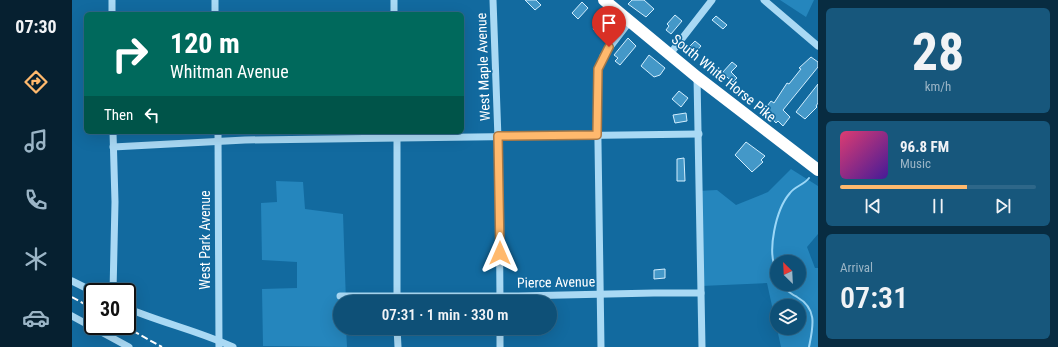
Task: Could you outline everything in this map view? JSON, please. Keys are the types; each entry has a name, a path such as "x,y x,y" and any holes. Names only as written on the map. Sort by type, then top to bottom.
{"highway":[{"name":"South White Horse Pike","path":"610,2 630,21 697,77 818,170"}],"street":[{"path":"112,0 112,12"},
{"path":"215,0 216,12"},
{"path":"394,0 394,12"},
{"name":"West Maple Avenue","path":"494,0 498,136 500,295"},
{"path":"670,54 712,0"},
{"path":"764,0 818,46"},
{"path":"601,347 597,135 598,69 603,56 630,21"},
{"path":"697,77 702,347"},
{"path":"113,134 115,202 113,283"},
{"name":"West Park Avenue","path":"218,134 219,344"},
{"path":"113,148 302,136 699,134"},
{"path":"397,135 397,295"},
{"path":"72,281 84,287"},
{"name":"Pierce Avenue","path":"557,296 601,294 701,293"},
{"path":"136,312 219,344 233,347"},
{"path":"72,316 116,344 129,347"},
{"path":"397,335 398,347"},
{"path":"500,335 500,347"}],"shaded area":[{"path":"780,0 814,0 806,17"},
{"path":"791,169 818,186 818,234 807,247 815,268 818,268 818,347 781,347 778,335 806,335 806,299 770,299 767,283 701,286 698,191 717,190 736,205 768,192"},
{"path":"276,181 303,182 305,209 343,214 346,295 333,295 333,335 346,335 347,347 263,346 262,289 297,288 297,262 262,260 261,203 277,202"}],"building":[{"path":"525,0 536,0 541,5 535,10"},
{"path":"632,0 644,0 654,9 646,17 628,4"},
{"path":"582,2 588,8 578,19 572,13"},
{"path":"675,15 682,21 671,34 666,30 669,26 667,24"},
{"path":"716,16 727,25 723,29 712,20"},
{"path":"600,17 610,26 602,36 593,29 595,26 593,25"},
{"path":"628,38 636,46 620,65 615,61 618,58 614,55"},
{"path":"695,41 701,46 693,55 687,49"},
{"path":"649,55 665,68 660,75 654,77 641,66"},
{"path":"811,57 818,62 818,67 783,110 790,117 783,126 778,121 776,123 764,110 771,101 774,103 787,83 789,84 801,69 799,68"},
{"path":"732,62 737,66 731,72 737,78 733,82 722,73"},
{"path":"818,84 817,107 805,119 796,112"},
{"path":"679,91 688,98 681,107 672,99"},
{"path":"686,113 687,121 675,123 673,115"},
{"path":"746,142 765,156 761,160 763,162 752,172 735,155"},
{"path":"684,158 685,181 677,181 677,159"},
{"path":"665,269 665,278 654,279 654,270"}],"waterway":[{"path":"772,255 774,231 785,200 794,189 809,178"},
{"path":"788,291 804,302 811,313 812,332 809,347"}],"railway":[{"path":"72,297 84,304"},
{"path":"136,333 162,347"}],"route":[{"path":"500,253 498,136 597,135 597,76 603,56 609,47"}]}
